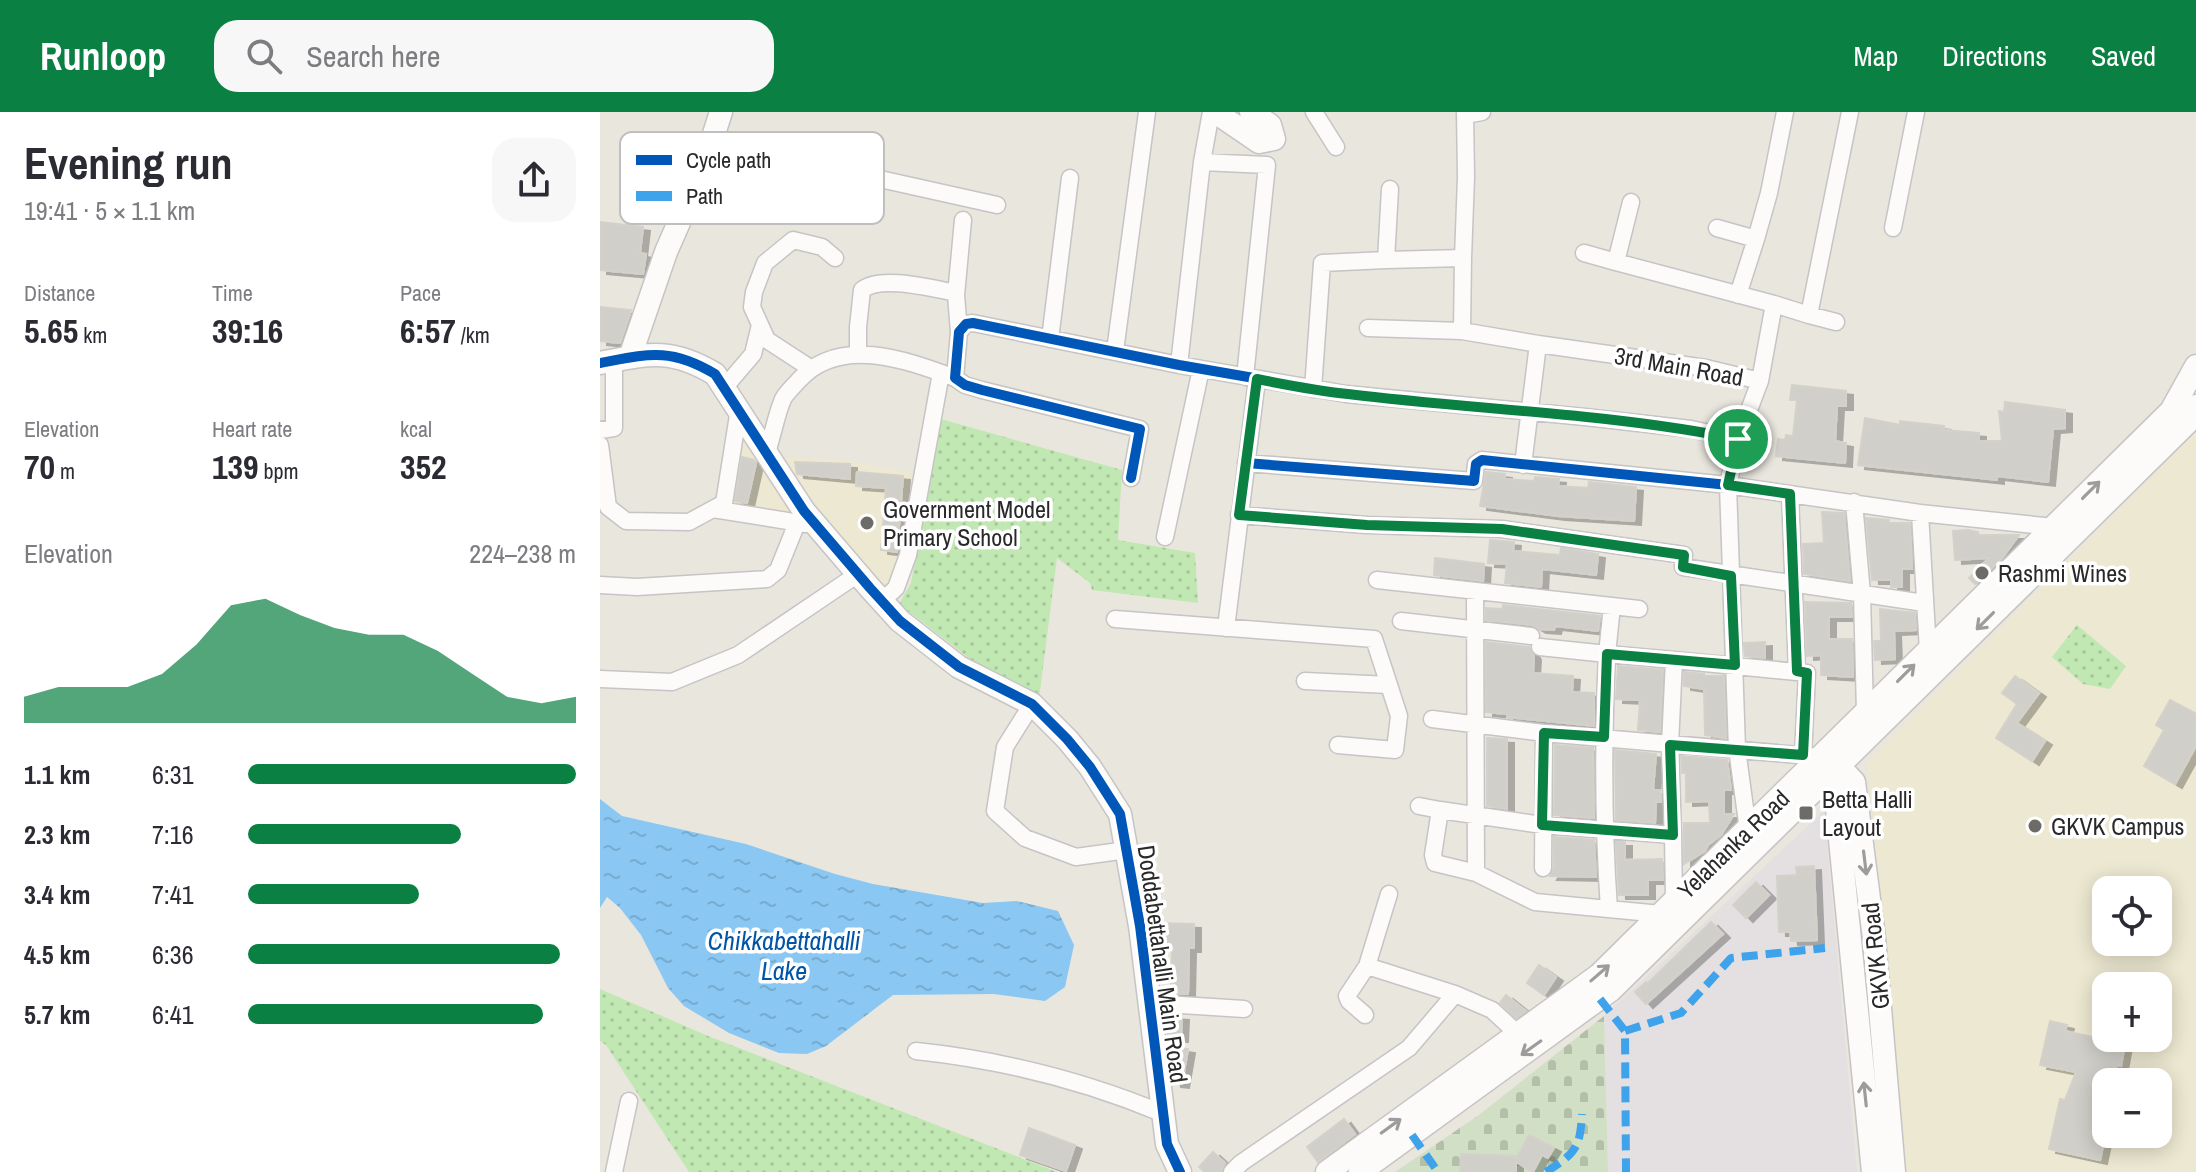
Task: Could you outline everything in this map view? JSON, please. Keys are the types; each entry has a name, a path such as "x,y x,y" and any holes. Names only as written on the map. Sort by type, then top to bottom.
{"main road":[{"path":"715,132 721,112"},
{"path":"1213,112 1259,142 1274,139 1270,125 1251,112"},
{"path":"615,360 678,224"},
{"name":"Doddabettahalli Main Road","path":"615,360 653,353 692,360 715,374 767,452 807,524 900,621 959,667 1032,704 1090,767 1120,814 1150,1003 1167,1144 1180,1172"},
{"name":"Yelahanka Road","path":"1360,1172 1611,990 1865,713 2171,411 2196,366"},
{"name":"Yelahanka Road","path":"1327,1172 1599,975 1821,761 2187,423 2196,406"},
{"name":"GKVK Road","path":"1821,761 1835,789 1873,1172"},
{"name":"GKVK Road","path":"1821,761 1855,786 1874,938 1894,1172"}],"street":[{"path":"1115,351 1147,112"},
{"path":"1179,365 1202,162 1213,112"},
{"path":"1314,112 1336,147"},
{"path":"1462,331 1465,113 1482,112"},
{"path":"1738,295 1769,193 1785,112"},
{"path":"1809,315 1850,112"},
{"path":"1893,228 1916,112"},
{"path":"1202,162 1267,165 1246,463 1226,628"},
{"path":"1050,339 1070,178"},
{"path":"884,180 997,205"},
{"path":"1386,260 1390,189"},
{"path":"1616,262 1631,202"},
{"path":"882,601 896,588 908,555 959,332 956,295 963,220"},
{"path":"1717,228 1756,239"},
{"path":"810,368 767,340 752,307 754,292 765,263 793,240 822,247 835,258"},
{"path":"1584,253 1836,322"},
{"path":"1313,389 1322,263 1463,258"},
{"path":"858,354 860,301 865,286 916,285 956,295"},
{"name":"3rd Main Road","path":"1368,328 1462,331 1706,368 1760,381 1774,304"},
{"path":"959,332 966,324 973,323 1313,389 1691,429 1738,439"},
{"path":"724,388 753,354 760,325"},
{"path":"1523,465 1538,344"},
{"path":"767,452 784,397 810,368 858,354 895,357 982,390 1140,429 1131,478"},
{"path":"600,430 614,428 615,360"},
{"path":"1165,537 1201,369"},
{"path":"1748,830 1737,749 1728,485 1738,439 1760,381"},
{"path":"600,445 608,507 626,521 689,522 724,503 739,409"},
{"path":"1246,463 1474,481 1479,461 1728,485 1920,513 2054,527"},
{"path":"1790,494 1797,671"},
{"path":"1854,502 1862,594 1865,713"},
{"path":"600,585 637,587 767,579 778,570 807,524 713,509"},
{"path":"1920,513 1928,651"},
{"path":"1239,515 1367,525 1502,529 1684,555 1683,567 1731,576 1924,603"},
{"path":"600,679 672,682 738,655 858,574"},
{"path":"1377,580 1639,609"},
{"path":"1475,592 1476,873"},
{"path":"1609,909 1604,829 1604,737 1612,606"},
{"path":"1115,619 1374,639 1399,716 1395,750 1338,745"},
{"path":"1401,621 1474,629 1607,654 1807,673 1821,761 1737,749 1544,733 1432,719"},
{"path":"1440,810 1433,855 1435,863 1476,873 1535,902 1609,909 1668,908 1673,835 1670,745 1674,660"},
{"path":"1305,681 1389,685"},
{"path":"1032,704 1005,747 995,811 1025,838 1076,857 1127,850"},
{"path":"1543,868 1544,733"},
{"path":"1419,806 1542,825 1673,835"},
{"path":"1365,1015 1347,996 1367,966 1389,894"},
{"path":"1367,966 1455,994 1492,1010 1518,1034"},
{"path":"1232,1172 1409,1048 1455,994"},
{"path":"1150,1003 1244,1009"},
{"path":"916,1051 1003,1063 1110,1092 1164,1114"},
{"path":"614,1172 629,1101"}],"shaded area":[{"name":"GKVK Campus","path":"2196,431 2196,1172 1907,1172 1867,762"},
{"path":"741,434 795,521 726,507"},
{"name":"Government Model Primary School","path":"779,457 842,460 912,472 893,575 885,592"},
{"path":"1824,811 1857,1172 1608,1172 1604,1016"}],"green space":[{"path":"941,419 1122,470 1118,540 1195,553 1198,603 1092,590 1090,583 1057,558 1039,699 983,669 899,604 911,583"},
{"path":"2077,625 2126,666 2110,689 2083,684 2052,657"},
{"path":"600,989 708,1036 1057,1172 689,1172 606,1045 600,1041"},
{"path":"1604,1016 1608,1172 1395,1172 1479,1115"}],"water":[{"name":"Chikkabettahalli Lake","path":"600,799 622,816 746,844 873,884 983,903 1017,901 1058,911 1074,945 1065,987 1045,1001 994,994 893,995 826,1046 807,1054 779,1053 729,1033 684,1006 668,988 641,935 620,908 607,897 600,908"}],"building":[{"path":"600,222 643,227 640,253 646,254 643,274 600,270"},
{"path":"600,307 631,310 620,343 600,341"},
{"path":"1792,385 1846,391 1846,406 1837,406 1835,441 1846,443 1845,463 1776,456 1778,439 1793,436 1797,400 1790,400"},
{"path":"2005,402 2065,410 2065,428 2053,429 2048,482 1997,476 1997,480 1858,465 1865,418 1900,425 1900,421 1944,426 1944,430 1979,433 1979,441 2002,441 1999,411 2004,412"},
{"path":"742,457 756,463 747,503 735,501"},
{"path":"795,462 850,464 850,479 797,474"},
{"path":"857,472 903,476 897,552 881,550 886,488 856,486"},
{"path":"1486,472 1505,474 1505,479 1559,479 1558,486 1588,488 1589,482 1636,487 1634,521 1480,506"},
{"path":"1822,512 1844,513 1850,581 1804,574 1803,544 1824,543"},
{"path":"1866,518 1910,523 1912,569 1902,569 1902,587 1891,587 1891,580 1872,580"},
{"path":"1953,531 1978,532 1978,535 2019,535 2002,558 1975,584 1969,578 1989,558 1955,560"},
{"path":"1490,540 1514,542 1513,551 1560,555 1561,548 1598,554 1596,575 1542,569 1541,587 1505,583 1507,564 1488,563"},
{"path":"1435,558 1484,564 1483,581 1434,575"},
{"path":"1805,602 1851,603 1852,617 1829,617 1829,639 1852,639 1853,677 1821,675 1821,655 1807,656"},
{"path":"1503,605 1600,616 1598,631 1555,626 1554,630 1539,629 1532,625 1486,620 1486,608 1502,609"},
{"path":"1880,609 1915,613 1916,630 1894,631 1895,659 1875,660 1874,641 1881,641"},
{"path":"1486,642 1529,647 1534,656 1533,673 1573,676 1572,692 1594,693 1594,726 1486,712"},
{"path":"1765,642 1765,658 1745,656 1744,643"},
{"path":"1618,666 1663,670 1660,732 1638,730 1640,700 1616,699"},
{"path":"1684,672 1724,676 1726,738 1705,735 1704,689 1684,686"},
{"path":"2015,676 2039,693 2017,723 2045,741 2032,761 1996,738 2017,704 2002,693"},
{"path":"2170,700 2196,714 2196,746 2175,784 2144,766 2164,730 2156,725"},
{"path":"1487,738 1507,739 1507,809 1487,806"},
{"path":"1555,745 1593,748 1594,818 1554,815"},
{"path":"1615,750 1656,754 1653,790 1660,790 1661,802 1656,802 1655,823 1616,820"},
{"path":"1681,756 1727,760 1731,790 1724,790 1724,814 1734,814 1721,835 1705,851 1684,864 1684,823 1710,823 1709,801 1686,802 1686,773 1682,773"},
{"path":"1554,837 1594,840 1596,877 1550,876 1554,868"},
{"path":"1616,842 1625,842 1625,860 1662,859 1663,880 1648,880 1648,895 1619,895"},
{"path":"1814,866 1817,940 1791,941 1790,932 1779,932 1777,876 1797,875 1796,867"},
{"path":"1756,882 1769,895 1746,918 1733,905"},
{"path":"1711,922 1723,934 1646,1004 1635,992"},
{"path":"1158,923 1194,924 1194,948 1189,948 1188,994 1171,993 1172,947 1157,947"},
{"path":"1539,965 1556,977 1544,995 1527,983"},
{"path":"1506,995 1526,1011 1516,1018 1500,1003"},
{"path":"1165,1015 1182,1016 1181,1038 1168,1038"},
{"path":"2050,1021 2067,1025 2065,1031 2092,1037 2092,1052 2124,1052 2121,1066 2092,1068 2092,1148 2103,1148 2100,1160 2049,1149 2060,1099 2065,1100 2076,1072 2040,1065"},
{"path":"1174,1047 1188,1049 1182,1084 1174,1083 1171,1066"},
{"path":"1344,1119 1355,1134 1318,1162 1307,1147"},
{"path":"1029,1128 1075,1145 1066,1171 1020,1155"},
{"path":"1529,1135 1554,1148 1548,1158 1542,1155 1533,1172 1516,1162 1516,1172 1460,1172 1461,1154 1516,1156 1516,1159"},
{"path":"1213,1152 1225,1163 1221,1172 1205,1172 1199,1167"}],"marked path":[{"path":"1625,1031 1681,1013 1731,958 1825,948"},
{"path":"1600,999 1625,1031 1626,1172"},
{"path":"1546,1172 1574,1149 1580,1135 1582,1114"},
{"path":"1412,1135 1438,1172"}],"cycle path":[{"path":"1131,478 1140,429 982,390 955,378 959,332 966,324 1346,394 1691,429 1738,439 1728,485 1482,460 1476,464 1474,481 1246,463"},
{"path":"600,363 646,355 671,356 715,374 804,511 900,621 959,667 1032,704 1090,767 1120,814 1140,926 1167,1144 1180,1172"}],"place":[{"name":"Government Model Primary School","path":"867,523"},
{"name":"Rashmi Wines","path":"1982,573"},
{"name":"Betta Halli Layout","path":"1806,813"},
{"name":"GKVK Campus","path":"2035,826"}],"route":[{"path":"1257,379 1346,394 1691,429 1738,439 1728,485 1790,494 1797,671 1807,673 1803,755 1670,745 1673,835 1542,825 1544,733 1604,737 1607,654 1735,665 1731,576 1683,567 1684,555 1502,529 1367,525 1239,515 1257,379"}]}
